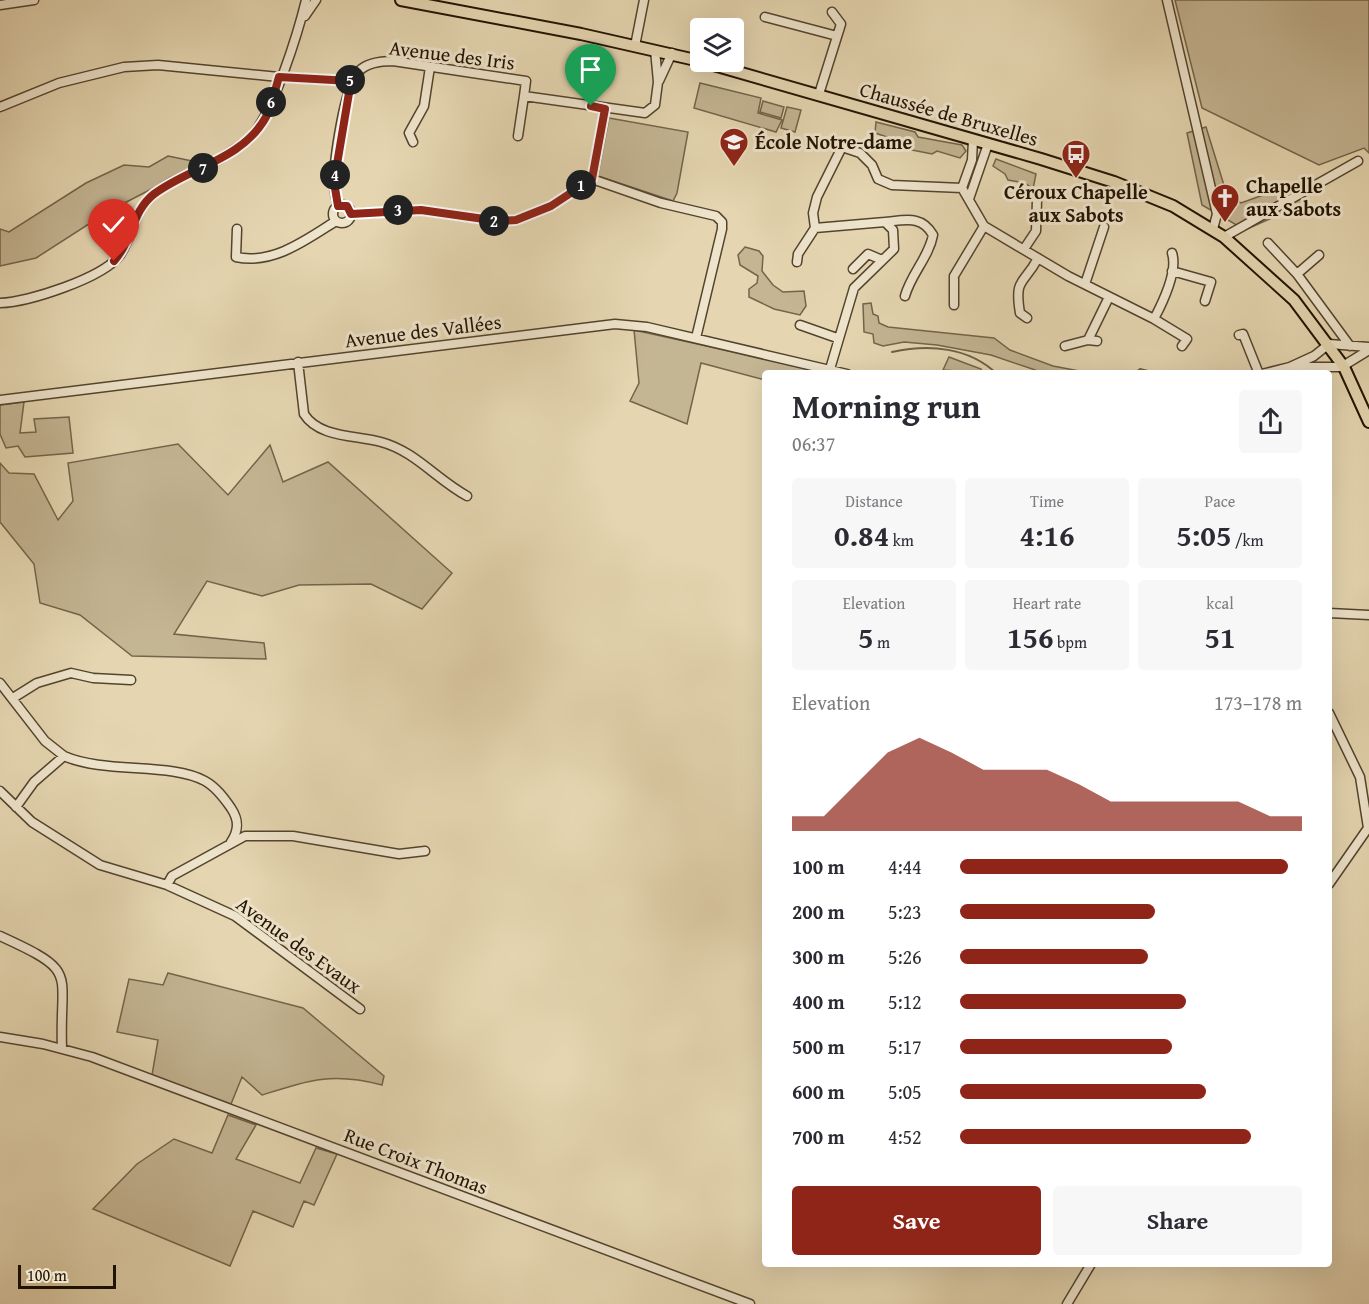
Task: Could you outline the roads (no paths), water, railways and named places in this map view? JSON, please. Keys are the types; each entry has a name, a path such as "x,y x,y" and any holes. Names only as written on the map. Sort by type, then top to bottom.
{"main road":[{"name":"Chaussée de Bruxelles","path":"401,0 690,58"},
{"name":"Chaussée de Bruxelles","path":"741,72 1114,182 1173,206 1214,229 1293,300 1329,344 1344,367 1369,422"}],"street":[{"path":"0,5 34,0"},
{"path":"0,303 14,303 109,267 121,252 139,210 153,194 214,162 252,135 266,116 300,24 306,0"},
{"path":"300,24 315,0"},
{"path":"634,46 644,0"},
{"path":"1167,0 1217,214 1214,229"},
{"path":"819,94 841,24 832,12"},
{"path":"765,17 837,36"},
{"name":"Avenue des Iris","path":"351,81 360,69 379,61 526,81 524,96 605,109 645,112 655,105 658,82 655,50"},
{"name":"Avenue des Iris","path":"658,82 672,53"},
{"path":"0,107 59,83 124,67 158,65 279,77 351,81 334,182 338,206 333,212 336,221"},
{"path":"413,142 409,133 424,106 430,67"},
{"path":"518,136 524,96"},
{"path":"351,214 421,210 498,221 516,220 551,206 592,179 605,109"},
{"path":"962,188 972,160 973,140"},
{"path":"969,199 988,144"},
{"path":"796,262 798,254 815,228 813,213 817,196 842,147 860,153 872,165 878,178 892,185 962,188"},
{"path":"1224,237 1358,161"},
{"path":"592,179 661,203 716,216 722,222 696,338"},
{"path":"962,188 974,213 984,226 1187,339 1182,346"},
{"path":"1024,249 1036,231 1037,200"},
{"path":"338,206 347,206 351,214"},
{"path":"237,229 236,257 247,259 289,251 336,221 347,222 351,214"},
{"path":"815,228 917,219 927,225 933,235 931,247 908,286 905,296"},
{"path":"830,369 837,338 854,288 894,249 896,240 893,230 885,222"},
{"path":"954,305 954,276 984,226"},
{"path":"1085,284 1104,227"},
{"path":"1268,243 1297,274 1350,346"},
{"path":"1154,319 1161,306 1175,261 1172,253"},
{"path":"853,269 867,254 882,260"},
{"path":"1297,274 1319,255"},
{"path":"1027,318 1020,313 1016,293 1020,282 1038,258"},
{"path":"1172,271 1211,282 1205,302"},
{"path":"1065,345 1092,341 1109,297"},
{"name":"Avenue des Vallées","path":"0,400 615,324 647,327 833,370"},
{"path":"800,325 837,338"},
{"path":"1239,335 1244,334 1259,370"},
{"path":"1287,370 1314,356 1329,344 1369,349"},
{"path":"1287,370 1344,367 1369,349"},
{"path":"298,362 304,414 308,420 326,431 398,448 467,496"},
{"path":"1332,614 1368,615"},
{"path":"13,698 37,683 61,674 71,673 93,678 131,680"},
{"path":"0,683 45,741 64,756 85,763 194,776 206,781 216,788 237,820 237,834 231,842"},
{"path":"1332,719 1360,777 1368,828 1332,880"},
{"path":"16,807 34,782 64,756"},
{"name":"Avenue des Evaux","path":"0,791 32,822 100,864 167,885 235,916 360,1009"},
{"path":"167,885 172,876 245,836 293,836 399,854 425,851"},
{"path":"0,936 38,953 56,966 65,988 61,1032 63,1049"},
{"path":"43,1044 61,1032"},
{"name":"Rue Croix Thomas","path":"0,1037 63,1049 750,1304"},
{"path":"1067,1304 1089,1267"}],"waterway":[{"path":"892,352 920,348 948,350 974,358 992,370"},
{"path":"1139,370 1144,370"}],"place":[{"name":"École Notre-dame","path":"734,168"},
{"name":"Céroux Chapelle aux Sabots","path":"1076,180"},
{"name":"Chapelle aux Sabots","path":"1225,224"}]}
